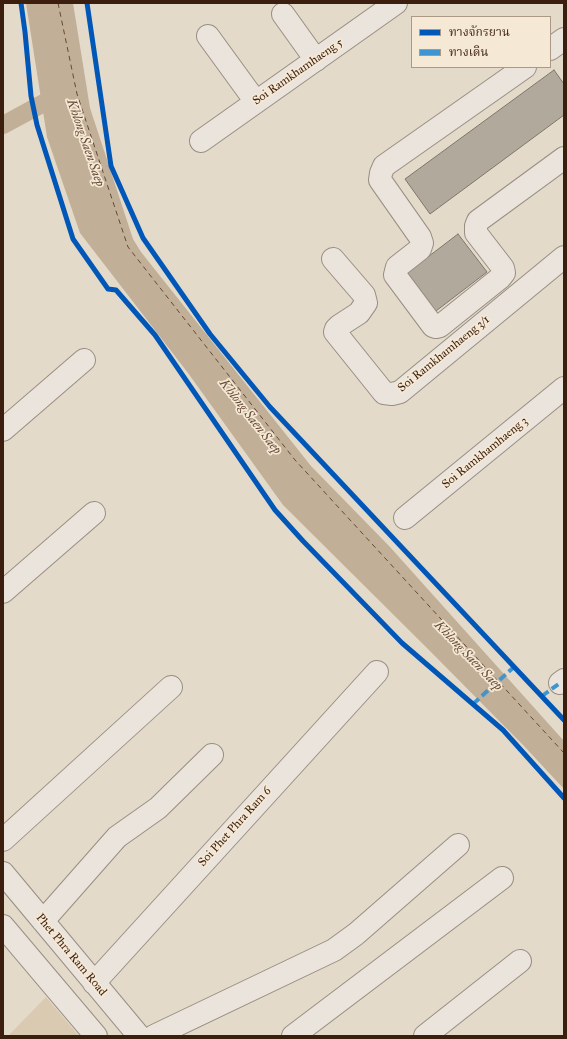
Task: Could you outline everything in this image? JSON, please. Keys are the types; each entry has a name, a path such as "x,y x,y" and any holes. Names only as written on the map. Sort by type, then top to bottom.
{"street":[{"name":"Soi Ramkhamhaeng 5","path":"201,141 396,3"},
{"path":"283,14 316,60"},
{"path":"208,36 256,102"},
{"path":"551,48 564,40"},
{"path":"524,68 384,166 381,173 380,180 420,237 422,243 420,249 397,267 395,275 433,326 436,328 440,326 500,278 504,273 503,268 476,233 478,221 564,158"},
{"name":"Soi Ramkhamhaeng 3/1","path":"333,259 364,295 366,303 359,313 339,326 335,332 384,393 392,394 400,392 564,257"},
{"path":"3,430 84,360"},
{"name":"Soi Ramkhamhaeng 3","path":"405,518 564,388"},
{"path":"3,592 94,513"},
{"name":"Soi Phet Phra Ram 6","path":"94,983 377,672"},
{"path":"3,840 171,687"},
{"path":"43,921 117,837 158,808 212,755"},
{"path":"154,1036 334,950 356,934 458,845"},
{"name":"Phet Phra Ram Road","path":"3,873 139,1036"},
{"path":"293,1036 502,878"},
{"path":"3,926 96,1036"},
{"path":"425,1036 520,961"}],"shaded area":[{"path":"46,997 79,1036 8,1036"}],"water":[{"name":"Khlong Saen Saep","path":"26,3 73,3 90,108 133,239 141,252 311,466 390,547 564,741 564,789 524,746 283,505 188,373 80,233 47,137"}],"building":[{"path":"554,70 564,84 564,115 430,214 405,179"},
{"path":"458,234 487,272 432,314 403,276"}],"waterway":[{"path":"3,125 64,92"}],"ferry route":[{"path":"58,3 77,94 128,247 295,460 564,753"}],"marked path":[{"path":"473,704 514,667"},
{"path":"542,696 560,683"}],"cycle path":[{"path":"21,3 31,96 37,125 73,239 108,289 116,290 155,335 275,510 402,643 503,730 564,798"},
{"path":"87,3 111,166 143,238 210,334 270,407 564,720"}]}
